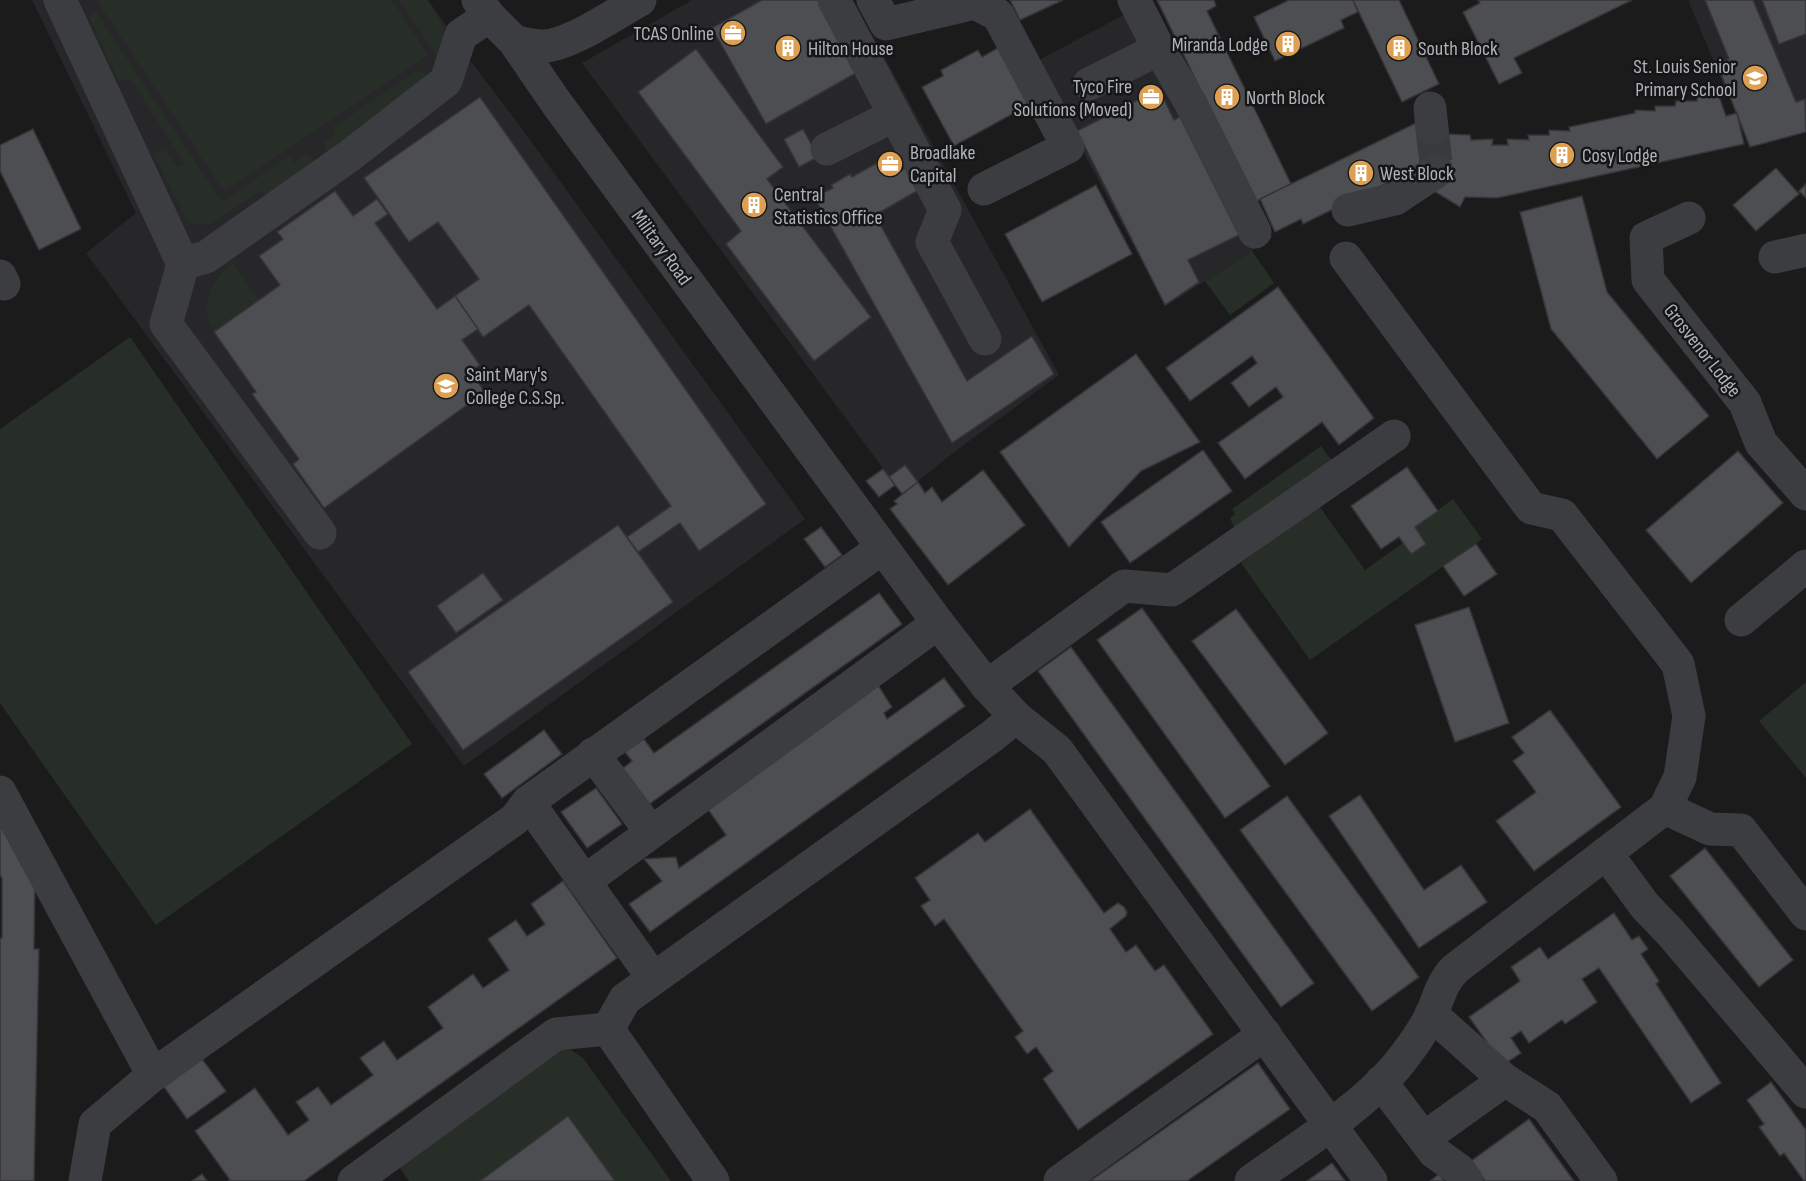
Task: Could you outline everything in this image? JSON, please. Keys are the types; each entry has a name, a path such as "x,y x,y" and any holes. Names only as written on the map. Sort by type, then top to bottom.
{"street":[{"path":"60,0 183,264 166,324 320,533"},
{"path":"514,42 550,46 573,37 640,0"},
{"path":"834,0 945,210 932,242 985,339"},
{"path":"1134,0 1190,102 1255,232"},
{"path":"874,2 886,24 975,3 998,15 1068,147 984,189"},
{"path":"183,264 206,257 348,157 446,81 461,35 484,8"},
{"name":"Military Road","path":"484,8 514,42 938,623 987,686 1016,717 1057,750 1371,1181"},
{"path":"1089,84 1159,49"},
{"path":"827,148 895,115"},
{"path":"1348,210 1395,199 1437,171"},
{"name":"Grosvenor Lodge","path":"1689,218 1646,238 1648,280 1745,403 1761,443 1806,494"},
{"path":"1251,1181 1330,1124 1381,1082 1415,1042 1431,1014 1444,981 1455,969 1665,808 1680,777 1689,716 1678,664 1562,515 1531,508 1346,258"},
{"path":"987,686 1124,586 1172,590 1394,436"},
{"path":"85,1181 95,1124 153,1075 521,811 593,754 882,548"},
{"path":"1741,620 1806,566"},
{"path":"585,881 938,623"},
{"path":"608,1029 625,999 1016,717"},
{"path":"593,754 651,832"},
{"path":"0,792 153,1075"},
{"path":"1665,808 1710,829 1741,830 1806,914"},
{"path":"521,811 585,881 653,978"},
{"path":"1606,853 1645,906 1670,932 1806,1092"},
{"path":"1431,1014 1505,1080 1547,1107 1601,1181"},
{"path":"354,1181 556,1034 608,1029"},
{"path":"608,1029 714,1181"},
{"path":"1060,1181 1265,1035"},
{"path":"1424,1138 1505,1080"},
{"path":"1381,1082 1434,1152 1459,1170 1467,1181"}],"shaded area":[{"name":"Saint Mary's College C.S.Sp.","path":"32,0 428,0 805,519 464,766 86,253 136,213"},
{"path":"96,0 392,0 428,55 224,192"},
{"path":"399,0 427,0 443,29 445,44 441,62"},
{"path":"692,0 853,0 1059,375 957,450 902,494 582,63"},
{"path":"1152,0 1272,238 1166,306 1035,62"},
{"name":"St. Louis Senior Primary School","path":"1688,0 1806,0 1806,132 1750,147"},
{"path":"95,10 222,202 289,156 294,163 306,155 309,156 318,166 269,200 262,190 212,223 204,225 188,222 153,154 164,148 177,167 185,163 130,79 119,82 89,16"},
{"path":"415,72 422,72 432,77 330,157 323,142 336,134 332,128"},
{"path":"1252,251 1274,283 1230,315 1205,281"},
{"path":"233,263 259,300 214,332 207,313 209,294 218,278"},
{"path":"130,337 412,744 156,925 0,703 0,429"},
{"path":"1321,446 1333,462 1235,530 1230,518 1235,514 1232,509"},
{"path":"1453,499 1482,539 1310,660 1241,563 1319,506 1365,570 1403,543 1411,554 1426,544 1415,527"},
{"path":"1806,682 1806,778 1759,721"},
{"path":"561,1049 571,1050 583,1058 671,1181 615,1181 568,1116 480,1181 409,1181 399,1167"}],"building":[{"name":"Hilton House","path":"762,0 824,0 863,69 766,124 712,28"},
{"path":"1010,0 1063,0 1020,20"},
{"name":"North Block","path":"1157,0 1214,0 1216,6 1207,11 1291,184 1255,202"},
{"name":"Miranda Lodge","path":"1289,0 1353,0 1358,12 1341,20 1344,28 1275,61 1254,17"},
{"name":"South Block","path":"1353,0 1399,0 1439,84 1402,102"},
{"path":"1478,0 1632,0 1514,58 1522,73 1499,84 1463,12 1480,3"},
{"name":"St. Louis Senior Primary School","path":"1705,0 1753,0 1796,102 1805,99 1806,132 1750,147 1717,64 1729,59"},
{"path":"1762,0 1806,0 1806,34 1779,44"},
{"path":"1005,44 1036,101 954,146 922,87 943,76 941,70 978,50 982,57"},
{"name":"Central Statistics Office","path":"696,49 783,167 767,179 871,317 814,361 726,244 741,231 638,92"},
{"path":"1159,89 1174,120 1185,114 1245,232 1188,260 1199,282 1165,305 1077,131"},
{"name":"Cosy Lodge","path":"1697,96 1719,96 1726,116 1737,113 1744,144 1497,198 1465,197 1460,207 1434,191 1428,160 1429,149 1419,129 1446,134 1470,135 1471,140 1493,139 1492,145 1508,145 1507,139 1529,140 1528,135 1549,135 1549,130 1570,131 1569,127 1635,113 1635,110 1655,111 1655,106 1675,106 1676,101 1697,101"},
{"path":"480,97 766,504 699,551 680,523 638,552 627,537 671,506 529,305 483,337 455,296 479,279 438,222 409,242 364,178"},
{"name":"West Block","path":"1420,121 1419,129 1429,149 1428,160 1430,162 1303,224 1301,219 1275,232 1260,199"},
{"path":"33,129 81,229 39,250 0,171 0,145"},
{"path":"803,129 818,157 799,167 784,139"},
{"path":"893,154 901,171 906,168 917,191 875,215 967,381 1032,336 1054,374 952,443 814,197 833,188 831,185 850,174 852,177"},
{"path":"1776,168 1799,194 1756,231 1733,205"},
{"path":"1806,184 1806,198 1799,191"},
{"path":"1096,185 1132,254 1042,302 1005,234"},
{"path":"335,191 353,216 377,199 388,214 375,223 437,309 455,296 478,329 462,340 480,365 470,371 485,392 324,508 293,464 299,459 252,394 256,392 214,332 280,285 259,256 283,239 277,232"},
{"path":"1582,196 1607,292 1709,416 1657,459 1551,329 1520,212"},
{"path":"1278,287 1374,418 1339,445 1322,422 1245,479 1218,443 1283,397 1276,387 1249,407 1231,383 1257,363 1252,356 1190,401 1166,368"},
{"path":"1136,354 1200,442 1141,471 1069,547 1000,452"},
{"path":"1203,450 1232,491 1130,563 1101,522"},
{"path":"1738,451 1783,503 1691,583 1646,530"},
{"path":"905,465 918,482 902,494 889,477"},
{"path":"1407,467 1438,511 1415,527 1426,544 1411,554 1399,537 1381,549 1351,506"},
{"path":"883,469 895,485 879,497 866,481"},
{"path":"983,470 1025,525 948,585 890,509 897,504 894,501 918,482 925,493 932,487 942,502"},
{"path":"618,525 673,602 463,750 408,672"},
{"path":"821,527 842,555 825,567 804,539"},
{"path":"1476,544 1497,574 1464,596 1443,566"},
{"path":"483,573 503,600 456,633 437,606"},
{"path":"879,593 902,624 648,805 622,769 632,761 625,752 644,739 654,753"},
{"path":"1469,607 1509,723 1455,742 1415,625"},
{"path":"1142,608 1270,786 1225,818 1097,640"},
{"path":"1236,609 1328,733 1285,765 1192,641"},
{"path":"1071,647 1314,983 1281,1007 1038,671"},
{"path":"944,678 965,706 650,932 629,904 662,881 644,859 676,857 679,868 726,835 705,805 876,682 892,707 884,713 887,719"},
{"path":"1550,710 1621,807 1534,871 1496,821 1536,792 1513,761 1524,753 1512,737"},
{"path":"544,730 562,754 502,798 484,774"},
{"path":"596,788 622,824 587,848 561,812"},
{"path":"1360,795 1424,890 1461,865 1487,902 1419,948 1329,816"},
{"path":"1287,796 1419,977 1372,1011 1240,830"},
{"path":"1030,809 1104,913 1118,903 1124,907 1127,912 1126,916 1110,929 1126,952 1136,945 1155,971 1164,965 1213,1034 1078,1130 1043,1079 1053,1071 1036,1047 1027,1054 1015,1037 1023,1031 944,919 935,926 921,906 930,900 915,878 978,833 985,842"},
{"path":"0,814 35,879 34,949 39,949 34,1181 0,1181 2,878 0,875"},
{"path":"1705,848 1793,960 1759,987 1670,876"},
{"path":"563,881 617,958 304,1181 228,1181 230,1180 195,1131 255,1088 288,1135 309,1120 296,1102 318,1087 331,1105 373,1075 360,1058 384,1041 397,1060 443,1028 428,1007 473,974 483,988 509,970 488,939 516,920 527,936 545,924 531,904"},
{"path":"1614,913 1632,940 1639,936 1648,949 1641,954 1659,981 1656,984 1721,1083 1691,1103 1599,968 1582,979 1597,1002 1565,1024 1562,1020 1529,1043 1521,1031 1511,1038 1521,1053 1503,1065 1469,1017 1520,981 1511,967 1540,947 1548,959"},
{"path":"202,1059 226,1091 187,1119 164,1087"},
{"path":"1258,1063 1290,1109 1187,1181 1090,1181"},
{"path":"1771,1082 1806,1130 1806,1181 1784,1153 1780,1156 1759,1127 1764,1124 1747,1100"},
{"path":"568,1116 615,1181 480,1181"},
{"path":"1529,1119 1574,1181 1485,1181 1471,1161"},
{"path":"1332,1163 1345,1181 1307,1181"},
{"path":"202,1174 207,1181 192,1181"},
{"path":"1439,1174 1444,1181 1430,1181"}],"tunnel":[{"path":"1432,129 1437,171"}],"place":[{"name":"TCAS Online","path":"733,33"},
{"name":"Miranda Lodge","path":"1288,44"},
{"name":"Hilton House","path":"788,48"},
{"name":"South Block","path":"1399,48"},
{"name":"St. Louis Senior Primary School","path":"1755,78"},
{"name":"Tyco Fire Solutions (Moved)","path":"1151,97"},
{"name":"North Block","path":"1227,97"},
{"name":"Cosy Lodge","path":"1562,155"},
{"name":"Broadlake Capital","path":"890,164"},
{"name":"West Block","path":"1361,173"},
{"name":"Central Statistics Office","path":"754,205"},
{"name":"Saint Mary's College C.S.Sp.","path":"446,386"}]}
